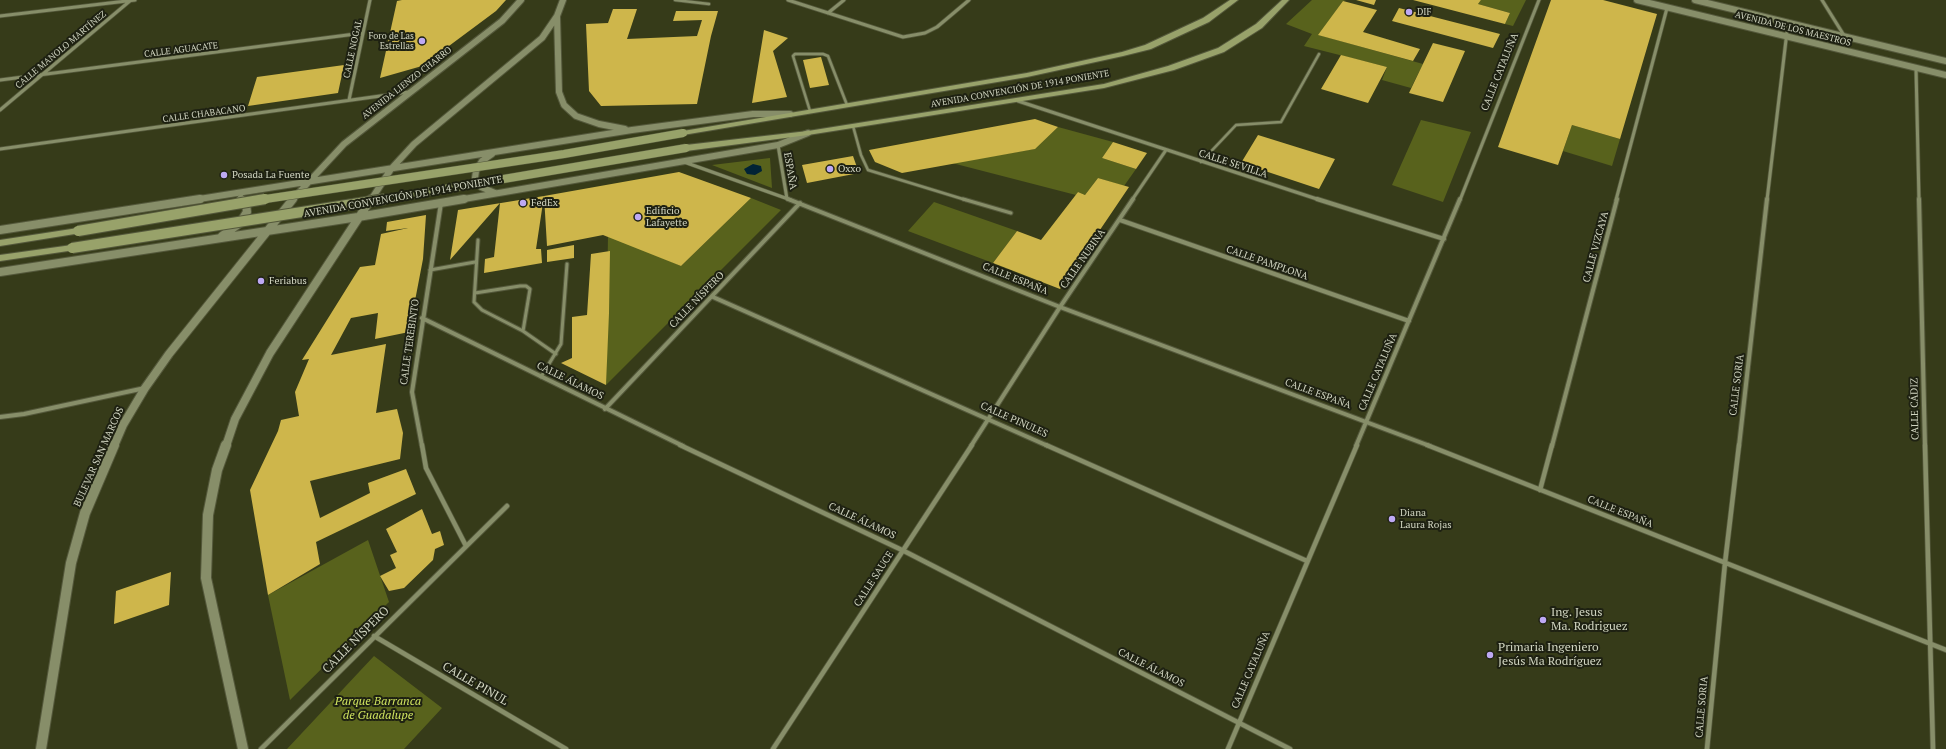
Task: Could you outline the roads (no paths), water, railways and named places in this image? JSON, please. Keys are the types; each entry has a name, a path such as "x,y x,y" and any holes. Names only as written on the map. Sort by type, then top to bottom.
{"main road":[{"name":"AVENIDA CONVENCIÓN DE 1914 PONIENTE","path":"0,243 264,200 564,154 790,114 1027,75 1148,47 1206,20 1235,0"},
{"name":"AVENIDA CONVENCIÓN DE 1914 PONIENTE","path":"0,258 343,206 686,148 808,133 1018,101 1104,86 1171,68 1221,50 1259,26 1286,0"}],"street":[{"name":"CALLE MANOLO MARTÍNEZ","path":"0,110 45,74 131,0"},
{"path":"0,16 135,0"},
{"name":"CALLE NOGAL","path":"349,100 370,0"},
{"name":"AVENIDA LIENZO CHARRO","path":"307,182 344,144 502,21 521,0"},
{"path":"243,749 206,578 208,515 217,470 235,419 270,353 391,169 414,144 542,38 557,16 563,0"},
{"path":"788,0 903,37 916,36 937,27 969,0"},
{"path":"828,13 844,0"},
{"name":"CALLE CATALUÑA","path":"1228,749 1444,239 1539,0"},
{"name":"AVENIDA DE LOS MAESTROS","path":"1637,0 1946,75"},
{"name":"AVENIDA DE LOS MAESTROS","path":"1695,0 1709,2 1788,23 1946,61"},
{"path":"1822,0 1845,37"},
{"name":"CALLE VIZCAYA","path":"1540,490 1667,8"},
{"path":"557,16 559,92 564,105 576,116 599,124 632,130"},
{"name":"CALLE SORIA","path":"1707,749 1725,563 1788,23"},
{"name":"CALLE AGUACATE","path":"0,80 363,33"},
{"name":"CALLE CÁDIZ","path":"1916,68 1929,644 1933,749"},
{"name":"CALLE CHABACANO","path":"0,149 409,92"},
{"name":"CALLE SEVILLA","path":"1018,101 1200,162 1444,239"},
{"name":"AVENIDA CONVENCIÓN DE 1914 PONIENTE","path":"0,230 632,130 753,114 790,114"},
{"name":"AVENIDA CONVENCIÓN DE 1914 PONIENTE","path":"0,272 441,203 778,145 808,133"},
{"name":"ESPAÑA","path":"778,145 787,199"},
{"name":"CALLE NUBINA","path":"989,418 1060,307 1166,150"},
{"path":"493,153 482,161 476,171 475,178 481,187 495,193"},
{"name":"CALLE ESPAÑA","path":"681,161 800,203 1060,307 1366,421 1946,650"},
{"name":"BULEVAR SAN MARCOS","path":"41,749 71,563 85,513 123,425 145,388 169,354 266,231 307,182"},
{"path":"216,239 228,234 240,223 247,212 246,204 234,193"},
{"name":"CALLE TEREBINTO","path":"441,203 422,318 412,392 426,468 466,546"},
{"name":"CALLE NÍSPERO","path":"605,409 713,297 800,203"},
{"name":"CALLE PAMPLONA","path":"1120,220 1409,321"},
{"name":"CALLE PINULES","path":"713,297 1307,560"},
{"name":"CALLE ÁLAMOS","path":"422,318 605,409 904,551 1290,749"},
{"path":"0,417 24,414 145,388"},
{"name":"CALLE SAUCE","path":"773,749 904,551 989,418"},
{"name":"CALLE NÍSPERO","path":"261,749 507,506"},
{"name":"CALLE PINUL","path":"374,636 566,749"}],"lane":[{"path":"675,0 709,4"},
{"path":"810,111 793,56 795,54 823,54 828,56 847,105"},
{"path":"1200,162 1236,125 1281,122 1319,54"},
{"path":"853,126 861,155 868,170 1011,213"},
{"path":"478,240 474,302 482,310 523,331 556,354"},
{"path":"430,270 476,262"},
{"path":"541,377 561,344 567,264"},
{"path":"475,293 520,286 526,286 530,289 523,331"}],"water":[{"path":"753,164 761,166 762,171 755,175 747,174 744,169"}],"place":[{"name":"DIF","path":"1409,12"},
{"name":"Foro de Las Estrellas","path":"422,41"},
{"name":"Oxxo","path":"830,169"},
{"name":"Posada La Fuente","path":"224,175"},
{"name":"FedEx","path":"523,203"},
{"name":"Edificio Lafayette","path":"638,217"},
{"name":"Feriabus","path":"261,281"},
{"name":"Diana Laura Rojas","path":"1392,519"},
{"name":"Ing. Jesus Ma. Rodriguez","path":"1543,620"},
{"name":"Primaria Ingeniero Jesús Ma Rodríguez","path":"1490,655"}],"park label":[{"name":"Parque Barranca de Guadalupe","path":"378,709"}]}
